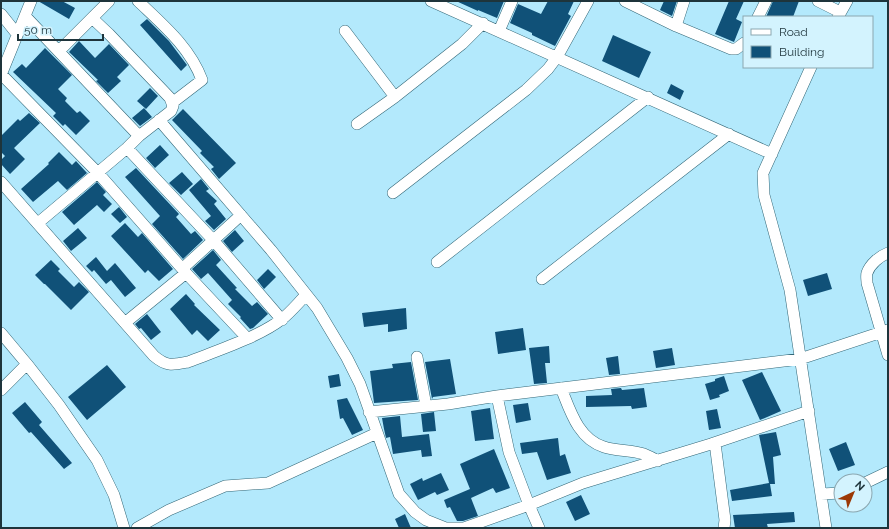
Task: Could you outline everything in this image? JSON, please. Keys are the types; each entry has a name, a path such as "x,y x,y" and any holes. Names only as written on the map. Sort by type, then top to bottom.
{"street":[{"path":"31,1 1,74 98,173 184,271 246,338"},
{"path":"59,51 109,1"},
{"path":"138,1 180,43 199,72 202,80 172,103"},
{"path":"431,1 455,6 483,23 772,154"},
{"path":"499,30 512,1"},
{"path":"393,193 526,90 548,69 557,57 588,1"},
{"path":"625,1 676,26 731,49 736,49 743,44"},
{"path":"676,26 684,1"},
{"path":"758,16 766,1"},
{"path":"818,1 839,15 847,1"},
{"path":"1,14 17,34"},
{"path":"25,16 139,136"},
{"path":"38,223 98,173 139,136 171,111 173,106 170,98 92,18"},
{"path":"357,124 395,97 462,44 483,23"},
{"path":"345,31 395,97"},
{"path":"811,68 763,173 764,195 790,290 826,528"},
{"path":"437,262 648,97"},
{"path":"159,120 241,215 317,308 360,384 399,494 414,512 426,520 446,528 464,528 583,483 715,443 809,411"},
{"path":"542,279 729,134"},
{"path":"127,148 214,241 282,320"},
{"path":"1,182 126,322 154,356 167,365 188,362 269,328 291,312 306,294"},
{"path":"126,322 184,271 241,215"},
{"path":"888,253 884,254 874,262 867,273 867,283 884,331 888,355"},
{"path":"369,412 800,359 884,331"},
{"path":"1,333 28,364 59,405 97,460 114,495 124,528"},
{"path":"417,357 426,406"},
{"path":"1,390 28,364"},
{"path":"561,388 574,421 588,438 603,447 644,454 658,461"},
{"path":"497,396 509,452 528,505 539,528"},
{"path":"137,528 169,510 225,486 268,483 377,433"},
{"path":"715,443 725,520 724,528"},
{"path":"873,479 888,472"},
{"path":"821,494 833,493"}],"building":[{"path":"38,1 62,1 75,8 69,19"},
{"path":"456,1 504,1 497,18"},
{"path":"548,1 574,1 568,14 571,16 555,46 510,23 518,4 541,14"},
{"path":"664,1 677,1 672,16 660,10"},
{"path":"729,1 744,1 736,19 742,22 734,42 715,34"},
{"path":"773,1 799,1 793,16 766,16"},
{"path":"147,19 169,41 187,65 181,71 140,25"},
{"path":"613,35 651,52 639,78 602,61"},
{"path":"79,41 95,58 109,44 129,65 117,77 121,81 108,93 96,81 98,80 69,52"},
{"path":"45,48 72,75 58,89 67,98 65,101 77,113 80,111 90,121 76,135 65,124 63,126 53,116 56,113 13,72 22,64 26,68"},
{"path":"671,84 684,91 680,100 667,93"},
{"path":"150,88 158,96 146,109 137,101"},
{"path":"144,108 152,117 140,126 132,118"},
{"path":"183,109 236,163 219,179 211,169 214,167 200,153 202,151 172,120"},
{"path":"29,113 40,123 14,148 25,159 10,174 1,164 1,160 5,156 1,152 1,136 18,119 20,121"},
{"path":"160,145 169,155 155,168 146,158"},
{"path":"59,152 72,165 76,161 87,173 67,190 58,181 33,202 21,189 49,164 48,163"},
{"path":"136,168 179,214 176,217 191,234 195,231 203,240 183,259 152,224 160,216 125,177"},
{"path":"182,172 193,184 181,195 169,183"},
{"path":"201,179 209,189 206,191 217,201 214,204 226,219 214,230 205,221 211,216 189,190"},
{"path":"97,182 106,192 103,195 112,204 104,212 97,205 74,225 62,212"},
{"path":"119,207 127,217 120,223 111,214"},
{"path":"125,223 138,237 142,233 173,269 159,281 148,270 145,273 111,236"},
{"path":"78,228 87,238 71,251 63,241"},
{"path":"235,230 244,241 232,252 223,241"},
{"path":"213,250 221,260 216,265 237,288 235,289 252,306 257,302 268,314 253,328 250,329 228,304 232,300 208,273 201,279 192,269"},
{"path":"96,257 107,271 115,263 136,288 125,297 111,280 106,284 94,270 92,272 86,266"},
{"path":"51,260 60,269 58,271 74,287 79,282 89,292 71,310 35,275"},
{"path":"268,269 276,277 264,289 257,280"},
{"path":"827,273 832,289 808,296 803,280"},
{"path":"186,294 195,304 194,305 220,330 208,341 197,330 192,335 170,309"},
{"path":"406,308 407,329 388,332 388,324 364,327 362,313"},
{"path":"147,314 161,332 151,340 141,328 139,329 135,324"},
{"path":"523,328 526,350 498,354 495,332"},
{"path":"549,346 550,363 545,363 547,383 534,384 529,348"},
{"path":"672,348 675,365 656,368 653,351"},
{"path":"618,356 620,374 609,375 606,358"},
{"path":"450,359 456,394 433,397 432,399 425,362"},
{"path":"411,362 418,400 374,403 370,371 393,368 392,364"},
{"path":"107,365 126,387 87,420 68,397"},
{"path":"762,372 781,411 760,420 742,380"},
{"path":"339,374 341,386 330,388 328,376"},
{"path":"724,376 729,391 719,395 720,397 710,400 705,384"},
{"path":"621,388 622,390 644,388 647,407 632,409 631,406 586,407 586,396 612,395 611,389"},
{"path":"347,398 363,430 352,435 343,418 340,419 337,400"},
{"path":"25,402 42,422 39,425 72,463 64,469 12,413"},
{"path":"528,403 531,420 516,423 513,405"},
{"path":"490,408 494,439 475,441 471,411"},
{"path":"717,409 721,428 709,430 706,411"},
{"path":"434,412 436,431 423,432 421,414"},
{"path":"400,416 402,437 429,434 432,456 422,457 421,450 393,454 390,437 386,438 382,418"},
{"path":"776,432 781,455 773,457 775,484 770,484 772,496 732,501 730,490 769,483 759,435"},
{"path":"558,438 560,456 565,454 571,473 547,480 537,452 522,454 520,443"},
{"path":"846,442 855,465 838,471 829,449"},
{"path":"494,449 510,488 496,493 493,488 471,498 478,516 463,521 457,521 450,507 447,508 444,500 470,489 460,464"},
{"path":"441,473 449,490 437,495 435,492 418,500 410,484 422,478 423,481"},
{"path":"581,495 590,514 575,521 566,502"},
{"path":"794,512 795,522 767,524 768,528 735,528 733,515"},
{"path":"405,514 411,528 399,528 395,519"}]}
